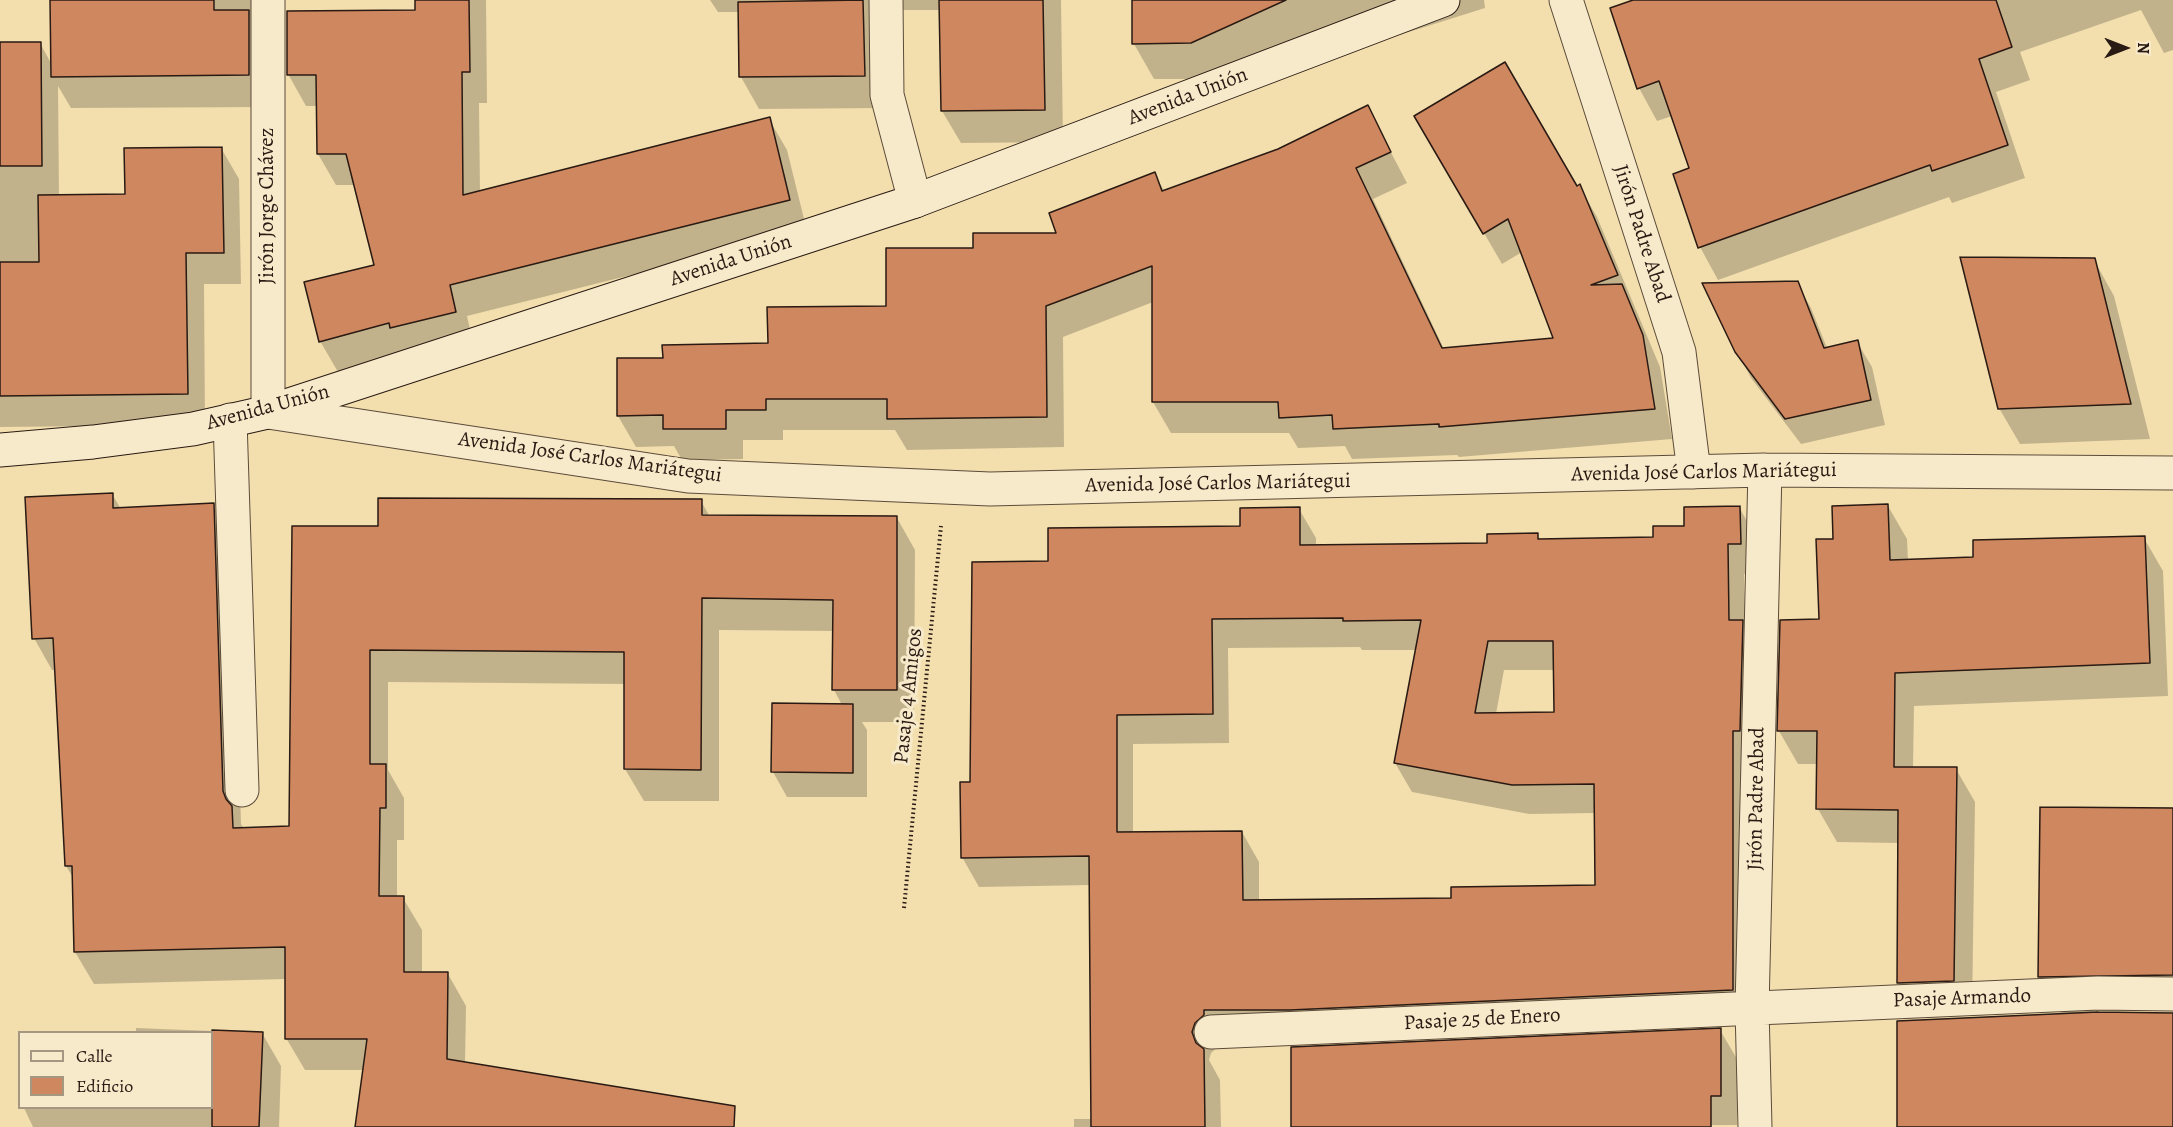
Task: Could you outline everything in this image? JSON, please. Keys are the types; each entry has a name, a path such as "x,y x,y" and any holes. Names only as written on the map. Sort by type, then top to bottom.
{"street":[{"name":"Jirón Jorge Chávez","path":"268,0 268,412"},
{"path":"886,0 887,95 915,201"},
{"name":"Avenida Unión","path":"0,450 93,442 193,429 268,412 915,201 1443,0"},
{"name":"Jirón Padre Abad","path":"1566,0 1679,352 1694,472"},
{"name":"Avenida José Carlos Mariátegui","path":"268,412 688,476 990,489 1765,470 2173,473"},
{"path":"230,420 242,790"},
{"name":"Jirón Padre Abad","path":"1755,1127 1752,1008 1765,470"},
{"name":"Pasaje Armando","path":"1752,1008 2098,993 2173,994"},
{"name":"Pasaje 25 de Enero","path":"1211,1032 1752,1008"}],"path":[{"name":"Pasaje 4 Amigos","path":"904,908 945,487"}],"building":[{"path":"50,0 214,0 214,10 249,10 249,75 51,77"},
{"path":"415,0 469,0 470,72 462,72 463,195 770,117 790,200 450,285 456,312 390,328 389,323 319,342 304,282 374,265 346,154 317,154 316,75 287,75 287,11 415,10"},
{"path":"863,0 865,76 739,77 738,2"},
{"path":"939,0 1043,0 1045,110 941,111"},
{"path":"1132,0 1286,0 1191,43 1132,44"},
{"path":"1633,0 1996,0 2012,47 1979,59 2008,145 1932,171 1930,165 1698,248 1673,174 1689,168 1659,81 1637,89 1610,8"},
{"path":"0,42 41,42 42,166 0,166"},
{"path":"1505,62 1577,186 1580,184 1618,275 1591,285 1622,284 1643,335 1655,409 1439,427 1439,424 1333,429 1332,415 1279,418 1278,402 1152,402 1152,266 1046,306 1047,417 887,419 887,399 766,399 766,410 726,410 726,429 663,429 663,415 617,416 617,358 663,358 662,345 768,343 767,307 886,306 886,248 973,248 973,233 1056,233 1049,213 1155,172 1162,191 1278,149 1368,105 1391,152 1356,168 1442,348 1553,338 1508,219 1483,234 1414,116"},
{"path":"222,147 224,253 186,253 188,394 0,396 0,262 39,262 38,195 125,194 124,148"},
{"path":"1960,257 2095,258 2131,404 1998,409"},
{"path":"1798,281 1824,348 1858,340 1871,400 1785,419 1735,352 1702,283"},
{"path":"113,493 113,508 214,503 223,791 232,806 233,828 289,826 292,526 378,526 378,498 702,499 702,515 897,516 897,690 832,690 833,600 702,598 701,770 624,769 624,652 370,650 370,764 386,764 386,808 380,808 379,896 404,896 404,972 448,972 447,1059 735,1106 734,1127 355,1127 367,1039 285,1039 285,947 74,952 72,866 65,866 53,638 32,639 25,497"},
{"path":"1888,504 1890,560 1973,557 1973,540 2145,536 2150,663 1895,673 1894,767 1957,767 1954,981 1897,983 1898,810 1816,809 1817,731 1777,731 1780,620 1819,619 1816,539 1833,539 1832,506"},
{"path":"1740,506 1741,544 1728,544 1729,620 1743,620 1740,731 1733,731 1733,990 1290,1010 1204,1010 1204,1015 1195,1023 1192,1032 1196,1043 1204,1049 1205,1127 1091,1127 1089,856 961,858 960,782 970,782 972,562 1048,561 1048,528 1240,526 1240,508 1300,507 1300,545 1487,543 1487,534 1538,533 1538,539 1653,537 1653,526 1684,526 1684,507","holes":["1343,618 1343,621 1421,620 1394,763 1512,785 1594,784 1595,885 1451,887 1451,898 1243,900 1242,831 1117,832 1117,715 1213,714 1212,619","1488,641 1553,641 1554,712 1475,713"]},
{"path":"772,703 853,704 853,773 771,772"},
{"path":"2040,807 2173,808 2173,975 2038,977"},
{"path":"2098,1012 2173,1013 2173,1127 1897,1127 1897,1021"},
{"path":"1721,1028 1721,1096 1711,1096 1711,1127 1291,1127 1291,1047"},
{"path":"212,1031 263,1032 259,1127 212,1127"}]}
